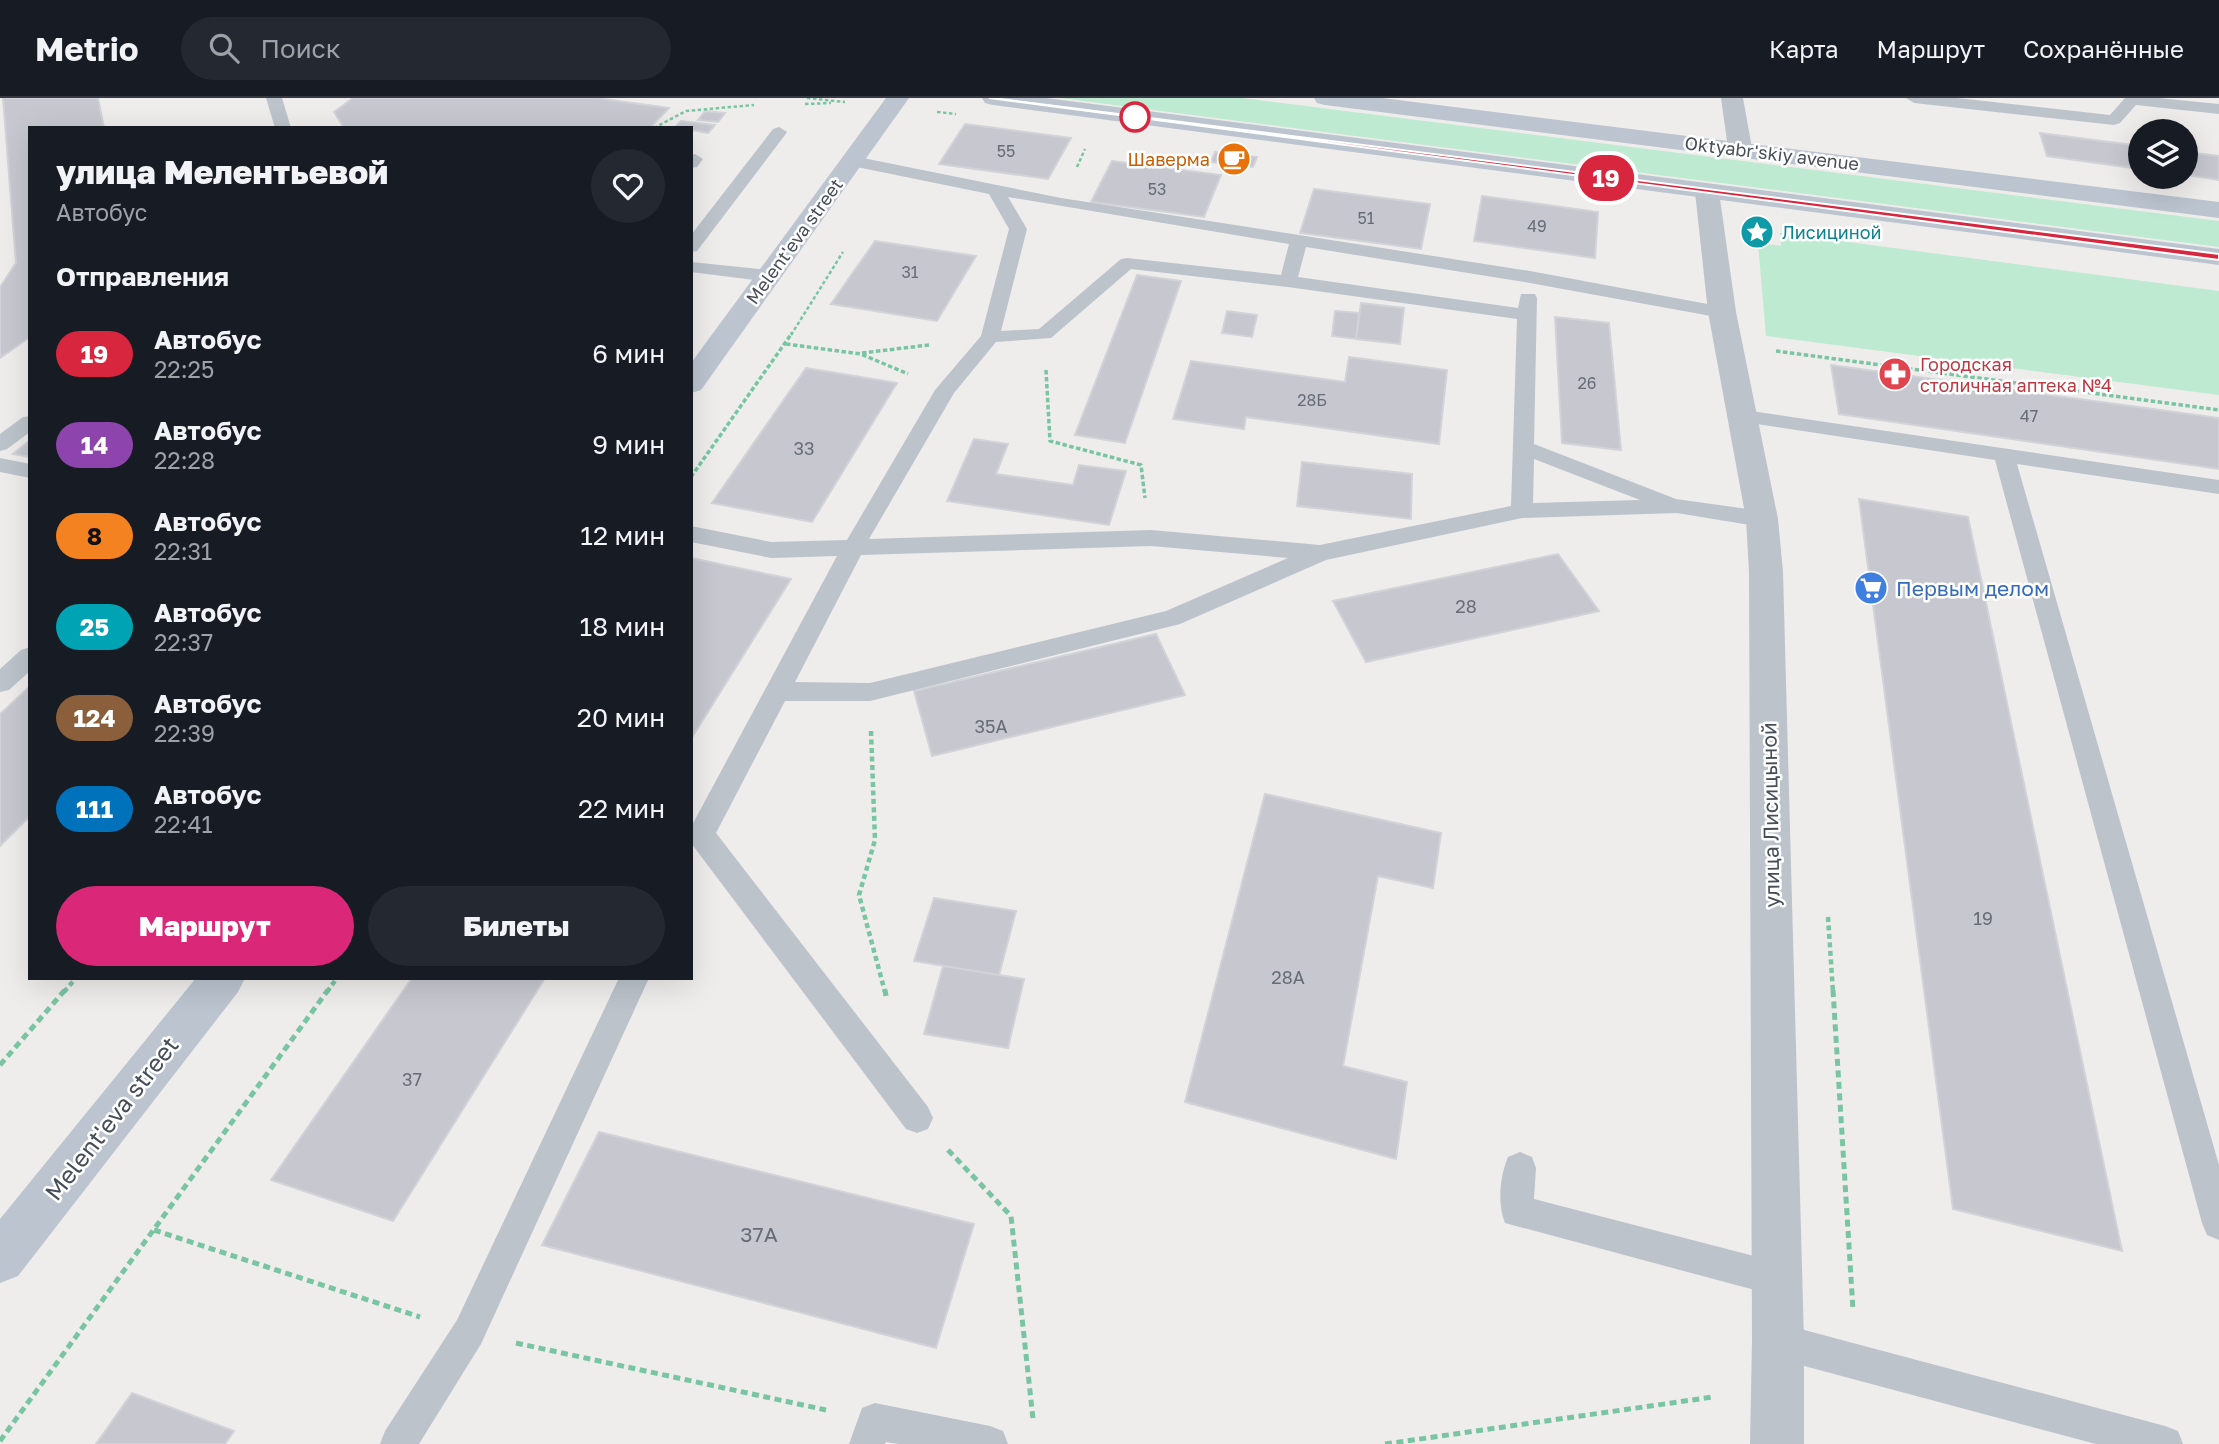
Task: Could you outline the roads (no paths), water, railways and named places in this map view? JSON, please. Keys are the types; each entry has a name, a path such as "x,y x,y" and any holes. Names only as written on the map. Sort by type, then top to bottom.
{"main road":[{"name":"Melent'eva street","path":"693,381 898,98"},
{"path":"993,98 2219,257"},
{"name":"Oktyabr'skiy avenue","path":"1325,98 2219,210"},
{"path":"1378,148 1361,130 1366,117 1388,106"},
{"path":"1973,179 1999,196 2006,214 1977,225"},
{"name":"Melent'eva street","path":"0,1258 221,980"}],"street":[{"path":"1732,98 1740,148"},
{"name":"улица Лисицыной","path":"1707,192 1722,312 1762,519 1766,585 1778,1341 1777,1444"}],"lane":[{"path":"274,98 282,126"},
{"path":"1914,98 2114,120 2132,100 2219,109"},
{"path":"693,244 779,132"},
{"path":"852,161 996,191 1530,277 1722,312"},
{"path":"917,1118 694,840 853,548 945,390 990,337 1018,229 996,191"},
{"path":"1288,281 1299,241"},
{"path":"990,337 1044,334 1126,263 1288,281 1527,315"},
{"path":"693,267 769,276"},
{"path":"1522,512 1530,277"},
{"path":"1744,416 2219,487"},
{"path":"0,444 28,423"},
{"path":"1524,448 1677,506"},
{"path":"2004,455 2219,1223"},
{"path":"0,465 28,471"},
{"path":"777,691 870,692 1171,618 1320,553 1522,512 1677,506 1762,519"},
{"path":"693,534 771,550 1151,538 1320,553"},
{"path":"0,683 28,658"},
{"path":"398,1444 470,1332 633,980"},
{"path":"1520,1168 1517,1211 1777,1279"},
{"path":"1778,1341 2165,1444"},
{"path":"871,1433 990,1444"}],"place":[{"name":"Шаверма","path":"1234,159"},
{"name":"Лисициной","path":"1757,232"},
{"name":"Городская столичная аптека №4","path":"1895,374"},
{"name":"Первым делом","path":"1871,588"}]}
